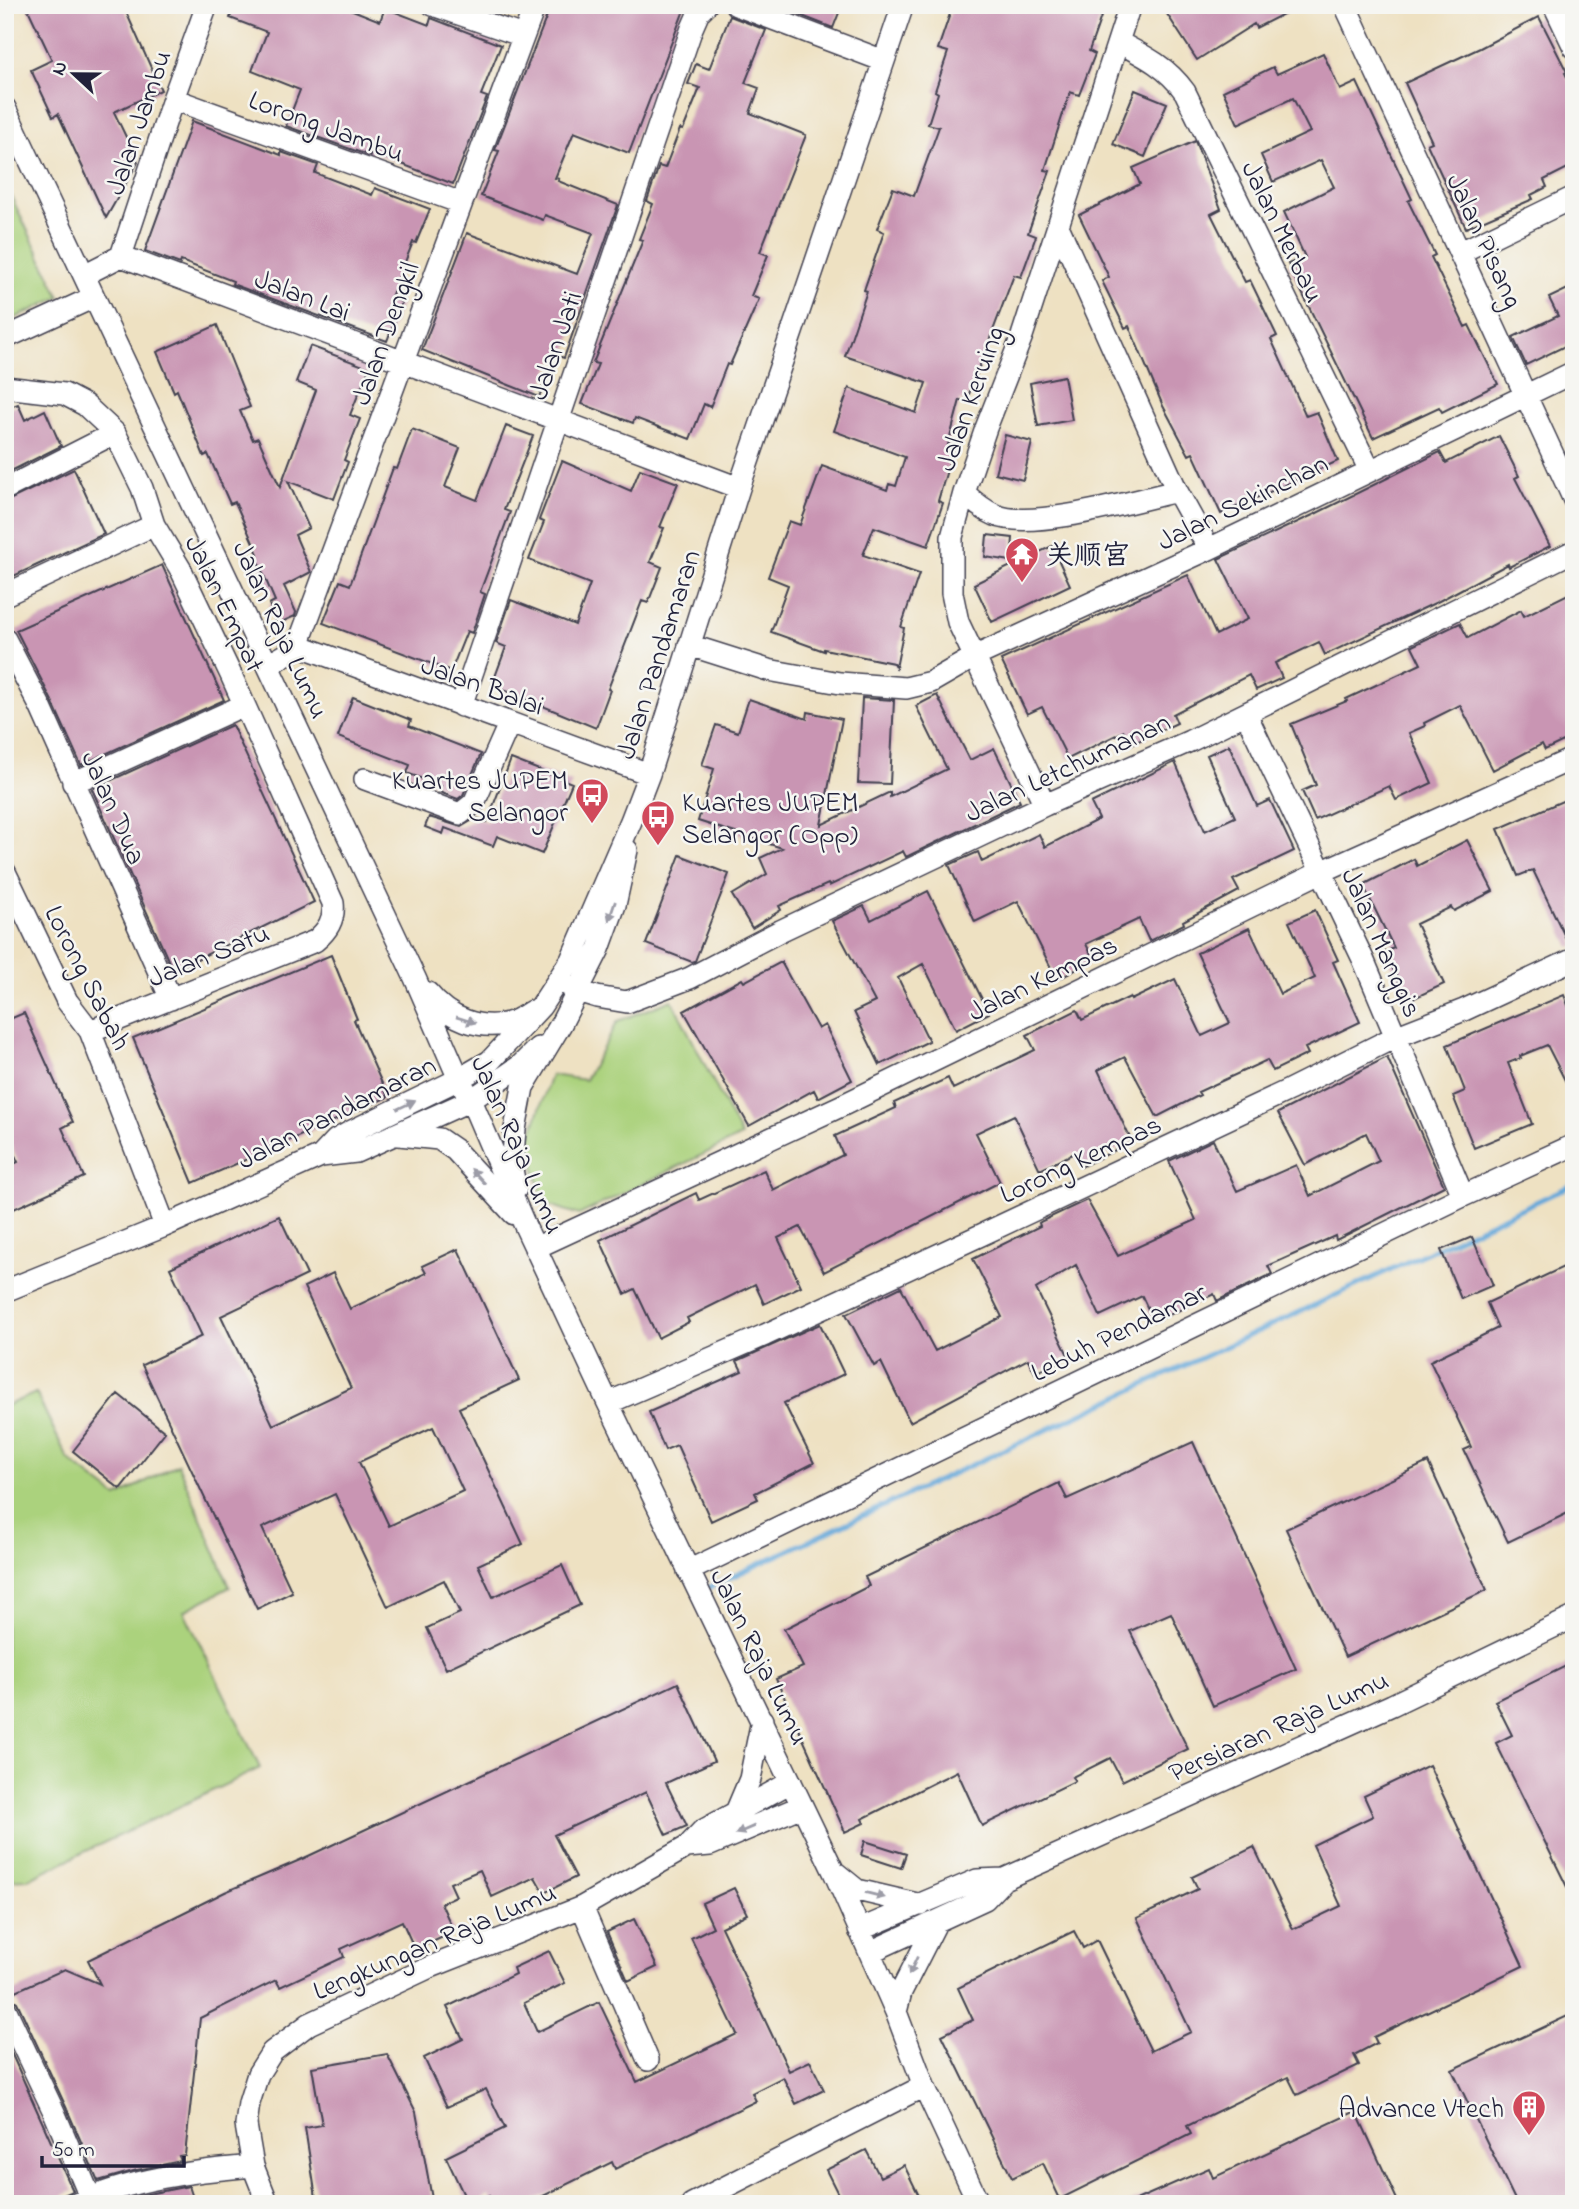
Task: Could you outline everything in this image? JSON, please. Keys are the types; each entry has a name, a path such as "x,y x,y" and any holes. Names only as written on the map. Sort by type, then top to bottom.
{"street":[{"name":"Jalan Jambu","path":"121,256 207,5"},
{"path":"433,5 523,36"},
{"name":"Jalan Dengkil","path":"298,645 535,5"},
{"name":"Jalan Jati","path":"461,706 692,28 699,12 706,5"},
{"path":"736,5 884,61"},
{"name":"Jalan Pandamaran","path":"5,1290 165,1226 321,1156 336,1140 352,1130 459,1079 490,1061 541,1006 568,986 571,960 649,774 739,488 902,5"},
{"name":"Jalan Keruing","path":"1045,806 958,622 952,593 952,537 986,428 1022,336 1130,5"},
{"name":"Jalan Pisang","path":"1345,5 1574,500"},
{"path":"1554,5 1574,47"},
{"name":"Jalan Merbau","path":"1118,42 1156,62 1173,76 1185,92 1370,471"},
{"name":"Lorong Jambu","path":"173,99 461,203"},
{"name":"Jalan Raja Lumu","path":"5,108 415,978 535,1248 834,1872 896,2012 924,2086 979,2204"},
{"path":"1461,252 1574,197"},
{"path":"1058,226 1177,491 1209,549"},
{"path":"84,275 121,256"},
{"name":"Jalan Lai","path":"121,256 739,488"},
{"path":"5,338 94,297"},
{"name":"Jalan Sekinchan","path":"689,645 768,670 840,683 906,688 931,682 976,656 1209,549 1574,372"},
{"name":"Jalan Empat","path":"5,387 64,394 85,405 115,433 142,488 154,525 181,570 244,705 333,903 334,913"},
{"path":"5,489 115,433"},
{"path":"964,493 997,516 1018,519 1070,516 1177,491"},
{"path":"5,595 154,525"},
{"name":"Jalan Letchumanan","path":"568,986 597,997 627,1002 680,982 780,931 1246,714 1574,551"},
{"name":"Jalan Dua","path":"5,639 41,708 172,999"},
{"path":"268,665 298,645"},
{"name":"Jalan Balai","path":"298,645 649,774"},
{"path":"73,783 244,705"},
{"name":"Jalan Manggis","path":"1246,714 1363,959 1463,1196"},
{"path":"365,779 460,814 474,803 509,724"},
{"name":"Jalan Kempas","path":"535,1248 843,1105 1321,872 1574,758"},
{"name":"Lorong Sabah","path":"5,872 67,1001 90,1031 165,1226"},
{"name":"Jalan Satu","path":"90,1031 315,941 327,931 334,913"},
{"name":"Lorong Kempas","path":"608,1403 765,1335 981,1235 1395,1037 1464,1010 1574,959"},
{"path":"415,978 450,1015 484,1025 512,1022 541,1006"},
{"path":"525,1226 512,1170 519,1105 523,1087 561,1024 568,986"},
{"path":"321,1156 356,1152 471,1100 521,1065 561,1024"},
{"path":"393,1135 439,1139 455,1150 525,1226"},
{"name":"Lebuh Pendamar","path":"688,1571 1463,1196 1574,1145"},
{"name":"Persiaran Raja Lumu","path":"859,1930 977,1880 1004,1879 1392,1705 1574,1617"},
{"path":"736,1812 750,1779 762,1720"},
{"name":"Lengkungan Raja Lumu","path":"268,2204 253,2166 246,2125 249,2103 258,2074 272,2052 309,2024 428,1968 582,1907 687,1847 702,1831 791,1782"},
{"name":"Lengkungan Raja Lumu","path":"687,1847 709,1845 802,1806"},
{"path":"834,1872 857,1890 921,1905"},
{"name":"Persiaran Raja Lumu","path":"870,1952 985,1899 1004,1879"},
{"path":"582,1907 648,2060"},
{"path":"896,2012 901,1992 936,1923"},
{"path":"5,2008 87,2201 198,2171 253,2166"},
{"path":"692,2204 924,2086"}],"green space":[{"path":"5,184 60,297 5,323"},
{"path":"672,1000 741,1136 579,1215 544,1203 528,1144 551,1075 585,1080 618,1021"},
{"path":"36,1393 68,1459 117,1497 178,1464 230,1587 184,1611 260,1768 28,1879 5,1880 5,1406"}],"building":[{"path":"26,5 123,5 161,90 114,112 138,162 106,218 58,114 53,117 31,70 52,60"},
{"path":"235,5 340,5 380,21 385,8 429,25 431,18 501,45 481,95 487,97 453,184 371,152 370,156 286,126 300,90 252,71 267,32 230,18"},
{"path":"551,5 686,5 629,153 574,132 555,178 618,205 564,358 555,355 539,397 422,350 467,233 577,274 593,233 545,215 543,220 481,196 499,151 495,150"},
{"path":"774,5 842,5 833,28"},
{"path":"953,5 1105,5 1089,51 1095,54 1079,95 1070,92 1045,170 1050,171 1028,233 1036,236 1021,277 1014,275 966,402 960,400 948,445 954,446 938,501 943,503 928,546 874,527 863,555 919,574 901,627 904,628 896,668 893,663 824,651 771,632 788,585 768,577 789,521 800,525 822,466 887,490 889,484 896,486 905,457 834,431 849,388 916,413 926,383 845,356 884,232 877,229 893,188 914,196 939,127 928,124 948,52 938,49"},
{"path":"1174,5 1301,5 1256,28 1254,24 1197,60 1165,11"},
{"path":"730,16 766,30 745,83 759,88 750,113 806,135 760,252 768,255 751,296 759,299 730,365 727,364 710,407 704,404 690,439 635,418 633,423 582,404 598,364 593,363 643,240 639,239 653,204 647,201 659,166 665,168 700,88 688,84 696,64 709,69"},
{"path":"1539,17 1574,91 1574,165 1544,180 1547,187 1531,195 1533,199 1466,228 1427,144 1432,142 1405,83"},
{"path":"1323,53 1340,90 1357,82 1412,199 1408,201 1435,255 1431,257 1465,327 1469,325 1498,384 1442,412 1439,407 1373,438 1288,264 1305,257 1284,212 1334,187 1321,160 1273,182 1261,155 1310,132 1293,98 1238,124 1223,91 1273,67 1277,74"},
{"path":"1135,90 1167,103 1145,157 1113,144"},
{"path":"192,121 281,155 281,152 318,165 315,173 372,195 375,188 430,209 416,243 413,242 391,297 402,302 387,341 232,284 233,281 181,261 180,264 145,251"},
{"path":"1195,141 1221,209 1211,214 1245,282 1250,280 1277,336 1271,339 1306,416 1317,412 1338,461 1221,514 1193,453 1189,455 1163,406 1129,326 1125,328 1102,281 1109,277 1079,215 1140,184 1133,168"},
{"path":"1574,286 1574,349 1571,343 1526,365 1513,337 1558,316 1549,298"},
{"path":"217,325 250,407 240,411 253,440 258,438 280,487 316,390 296,382 310,346 369,368 350,415 360,419 344,460 348,462 334,499 288,481 309,528 295,535 311,572 284,586 296,612 295,616 277,624 269,604 275,601 255,555 258,554 235,502 230,504 208,454 204,456 177,390 174,392 157,352"},
{"path":"1064,376 1072,420 1038,426 1030,383"},
{"path":"18,404 25,420 45,410 61,446 5,474 5,409"},
{"path":"506,426 533,436 504,510 510,512 480,592 485,594 472,633 467,631 451,671 323,623 340,581 350,585 393,468 397,469 412,429 460,448 445,487 477,500"},
{"path":"1005,435 1032,442 1023,480 995,473"},
{"path":"1499,436 1519,476 1515,478 1550,546 1509,567 1508,564 1439,601 1325,655 1319,642 1275,663 1282,678 1256,690 1249,675 1173,714 1177,723 1130,745 1124,731 1068,759 1042,707 1027,714 1001,660 1188,575 1216,635 1248,619 1218,559 1440,452 1446,463"},
{"path":"562,461 631,491 640,469 678,483 660,527 664,528 650,562 662,567 648,603 642,601 596,728 492,685 506,647 496,643 511,600 575,625 590,584 529,560 544,522 539,520"},
{"path":"74,469 104,534 5,580 5,502"},
{"path":"987,535 1013,538 1011,561 985,557"},
{"name":"关顺宫","path":"1052,546 1070,585 992,622 974,584"},
{"path":"162,565 224,700 81,765 16,630"},
{"path":"1574,591 1574,736 1545,750 1542,744 1493,770 1460,705 1409,733 1432,783 1396,800 1389,786 1315,820 1302,791 1316,785 1291,724 1347,701 1346,699 1421,664 1412,646 1460,623 1468,638 1521,610 1524,616"},
{"path":"937,695 970,760 994,748 1020,802 906,857 903,851 779,906 781,910 752,928 732,895 767,874 760,858 782,848 698,821 714,769 702,765 716,725 738,732 749,699 807,719 808,712 842,719 821,825 890,792 890,797 947,769 916,706"},
{"path":"353,697 411,720 409,726 481,754 463,795 458,799 439,792 441,786 407,773 410,765 338,737"},
{"path":"862,698 894,700 890,784 858,783"},
{"path":"232,725 314,902 173,971 92,789"},
{"path":"1229,745 1257,806 1270,800 1294,851 1233,880 1239,891 1183,921 1184,924 1149,941 1139,919 1086,944 1094,960 1057,980 1018,901 975,922 949,865 978,852 982,862 1039,834 1045,847 1099,819 1091,803 1175,762 1205,831 1235,817 1207,755"},
{"path":"511,759 572,783 542,854 497,836 493,846 445,828 443,834 425,827 429,817 461,827 476,818 487,822"},
{"path":"1574,796 1574,946 1570,947 1533,870 1518,876 1498,829"},
{"path":"1467,840 1493,891 1454,911 1451,907 1416,924 1444,984 1408,1001 1385,952 1394,948 1363,885 1414,859 1417,866"},
{"path":"680,855 729,874 695,961 692,962 646,944"},
{"path":"928,891 989,1013 956,1030 923,964 898,978 929,1041 880,1065 854,1012 875,1002 832,921 864,906 871,920"},
{"path":"1315,910 1338,960 1333,962 1360,1022 1305,1048 1308,1054 1273,1071 1267,1060 1198,1092 1200,1095 1157,1117 1125,1057 1098,1070 1132,1142 1081,1167 1074,1153 1040,1170 1014,1115 976,1133 1000,1182 824,1272 800,1227 778,1238 801,1286 764,1304 755,1284 687,1318 689,1322 658,1338 635,1289 625,1294 600,1240 696,1193 699,1200 764,1170 773,1190 843,1155 835,1136 896,1108 894,1103 948,1078 953,1089 1035,1050 1027,1035 1077,1010 1082,1020 1175,979 1202,1036 1230,1023 1197,953 1249,928 1280,994 1315,978 1289,922"},
{"path":"331,955 357,1019 354,1020 388,1097 193,1183 133,1038"},
{"path":"781,962 818,1029 825,1025 852,1080 818,1098 814,1090 749,1126 684,1011 742,979 744,982"},
{"path":"1564,995 1574,1021 1574,1098 1547,1045 1520,1056 1521,1058 1508,1063 1532,1124 1474,1148 1453,1096 1465,1091 1447,1045"},
{"path":"24,1013 73,1122 62,1128 84,1177 5,1213 5,1168 18,1162 5,1133 5,1021"},
{"path":"1387,1057 1444,1186 1336,1240 1335,1236 1268,1266 1272,1274 1217,1301 1214,1294 1154,1322 1142,1296 1100,1316 1076,1265 1036,1289 1069,1357 1035,1373 1028,1359 910,1422 881,1362 874,1366 846,1314 901,1287 935,1351 1002,1317 973,1259 1040,1226 1042,1221 1087,1200 1118,1256 1196,1220 1169,1161 1213,1140 1237,1191 1296,1165 1310,1196 1379,1161 1366,1133 1305,1165 1278,1113"},
{"path":"279,1216 307,1275 221,1316 273,1425 351,1388 304,1287 333,1273 350,1309 426,1273 422,1266 458,1249 519,1380 459,1408 523,1544 478,1565 493,1597 562,1565 580,1605 446,1669 427,1628 460,1613 444,1580 388,1607 335,1494 262,1528 292,1592 257,1609 142,1365 202,1336 170,1268","holes":["433,1427 463,1491 389,1526 359,1462"]},
{"path":"1472,1237 1493,1285 1461,1299 1441,1250"},
{"path":"1574,1262 1574,1510 1508,1542 1464,1450 1471,1447 1430,1361 1498,1328 1487,1303"},
{"path":"820,1324 844,1374 784,1403 814,1463 755,1493 758,1499 711,1521 677,1445 665,1450 649,1412 742,1371 737,1361"},
{"path":"118,1394 165,1432 120,1489 73,1451"},
{"path":"1193,1442 1296,1669 1213,1706 1171,1613 1130,1631 1188,1749 1122,1781 1110,1758 1072,1777 1075,1781 982,1826 957,1771 862,1819 864,1823 845,1832 776,1679 803,1667 784,1629 869,1586 865,1577 1059,1483 1067,1499"},
{"path":"1428,1462 1487,1590 1345,1657 1286,1529"},
{"path":"1574,1662 1574,1901 1496,1743 1512,1735 1495,1701"},
{"path":"678,1683 714,1761 666,1783 687,1826 666,1835 646,1792 554,1835 576,1877 544,1893 535,1877 492,1897 480,1870 450,1883 456,1896 441,1903 454,1932 415,1950 402,1921 341,1949 344,1957 280,1987 276,1980 200,2018 185,2155 179,2156 181,2161 98,2181 17,2002 7,1995 65,1969 100,1984 88,1960 225,1892 300,1860"},
{"path":"1429,1765 1523,1966 1374,2037 1377,2043 1354,2055 1359,2065 1297,2095 1288,2077 1187,2126 1191,2134 1060,2199 1043,2163 1012,2178 942,2035 973,2020 958,1988 1074,1931 1083,1948 1097,1940 1151,2051 1191,2032 1137,1918 1198,1889 1192,1877 1254,1847 1293,1929 1341,1906 1313,1845 1373,1816 1364,1796"},
{"path":"865,1841 906,1854 901,1868 861,1855"},
{"path":"734,1888 747,1914 721,1927 789,2071 810,2061 824,2090 796,2104 783,2077 752,2093 756,2101 615,2169 612,2162 527,2204 493,2204 489,2196 474,2204 468,2204 446,2157 505,2128 486,2089 447,2107 424,2058 463,2039 447,2007 515,1974 513,1968 549,1951 565,1983 524,2003 537,2032 599,2002 637,2082 737,2034 691,1938 713,1927 702,1903"},
{"path":"634,1919 657,1967 628,1981 607,1932"},
{"name":"Advance Vtech","path":"1574,2013 1574,2204 1517,2204 1452,2070"},
{"path":"5,2039 73,2191 43,2204 13,2204 5,2185"},
{"path":"387,2054 416,2112 433,2204 317,2204 305,2128 322,2125 312,2067"},
{"path":"1356,2111 1399,2204 1127,2204 1209,2168 1213,2178"},
{"path":"866,2150 880,2177 904,2165 923,2204 843,2204 826,2170"},
{"path":"189,2186 195,2204 113,2204 143,2195"}],"waterway":[{"path":"710,1587 1574,1184"}],"place":[{"name":"关顺宫","path":"1022,584"},
{"name":"Kuartes JUPEM Selangor","path":"592,825"},
{"name":"Kuartes JUPEM Selangor (Opp)","path":"658,847"},
{"name":"Advance Vtech","path":"1529,2137"}]}
